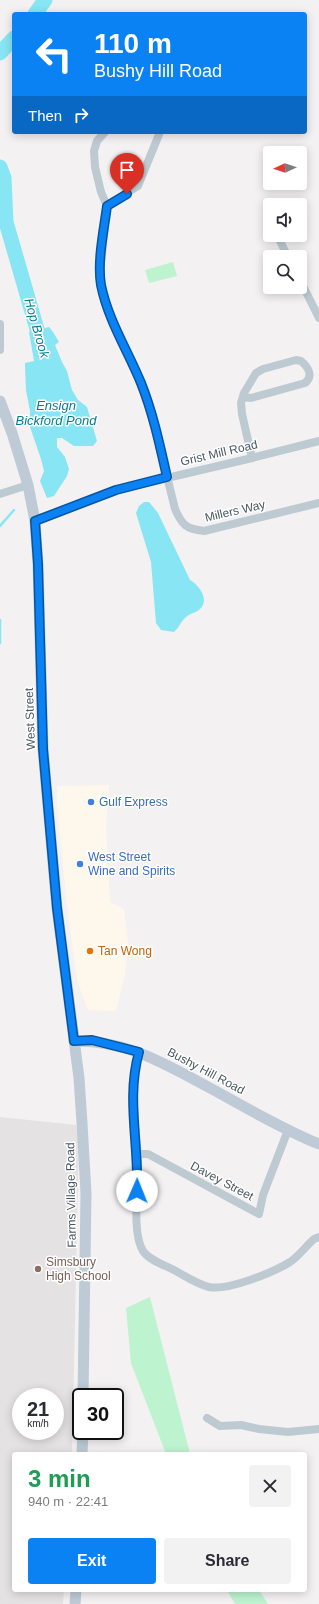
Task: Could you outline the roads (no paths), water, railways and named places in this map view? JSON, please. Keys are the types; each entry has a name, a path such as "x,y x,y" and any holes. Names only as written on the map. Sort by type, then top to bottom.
{"main road":[{"name":"West Street","path":"0,401 12,433 28,485 35,521 39,578 43,749 57,908 74,1041"},
{"name":"Bushy Hill Road","path":"74,1041 92,1040 139,1052 155,1058 288,1130 319,1144"},
{"name":"Farms Village Road","path":"74,1041 80,1091 86,1193 83,1388"},
{"path":"82,1452 83,1440"},
{"path":"75,1604 76,1592"}],"street":[{"path":"102,134 97,141 94,151 95,167 100,192 107,206 138,186 159,134"},
{"name":"Millers Way","path":"107,206 100,273 101,285 110,316 141,384 151,412 175,509 180,521 194,530 204,531 319,503"},
{"path":"307,294 319,318"},
{"path":"0,324 0,350"},
{"path":"243,397 251,398 304,383 308,380 310,375 309,370 301,361 296,360 263,369 256,373 243,397 241,403 252,458"},
{"name":"Grist Mill Road","path":"35,521 116,490 319,441"},
{"path":"0,494 28,485"},
{"path":"139,1052 135,1066 133,1101 137,1154 136,1221 138,1236 144,1252 154,1260 199,1283 218,1288 254,1278 290,1262 314,1239 319,1237"},
{"name":"Davey Street","path":"137,1154 148,1154 258,1214 263,1195 288,1130"},
{"path":"207,1418 220,1426 241,1425 259,1429 288,1432 319,1429"}],"water":[{"name":"Ensign Bickford Pond","path":"49,327 59,342 55,345 67,371 72,390 78,400 87,407 97,441 93,446 74,446 62,438 57,438 57,447 65,457 69,469 67,476 54,496 47,498 40,481 44,471 30,427 30,411 26,390 25,363 34,361 29,332"},
{"path":"144,502 149,502 158,513 190,580 197,585 204,597 203,605 200,609 186,617 174,632 161,630 156,623 151,562 136,513 139,506"}],"waterway":[{"name":"Hop Brook","path":"36,12 45,0"},
{"name":"Hop Brook","path":"0,53 12,40"},
{"name":"Hop Brook","path":"0,167 4,178 6,222 43,350"},
{"name":"Hop Brook","path":"0,526 14,510"},
{"name":"Hop Brook","path":"0,620 0,643"}],"place":[{"name":"Gulf Express","path":"91,802"},
{"name":"West Street Wine and Spirits","path":"80,864"},
{"name":"Tan Wong","path":"90,951"},
{"name":"Simsbury High School","path":"38,1269"}]}
